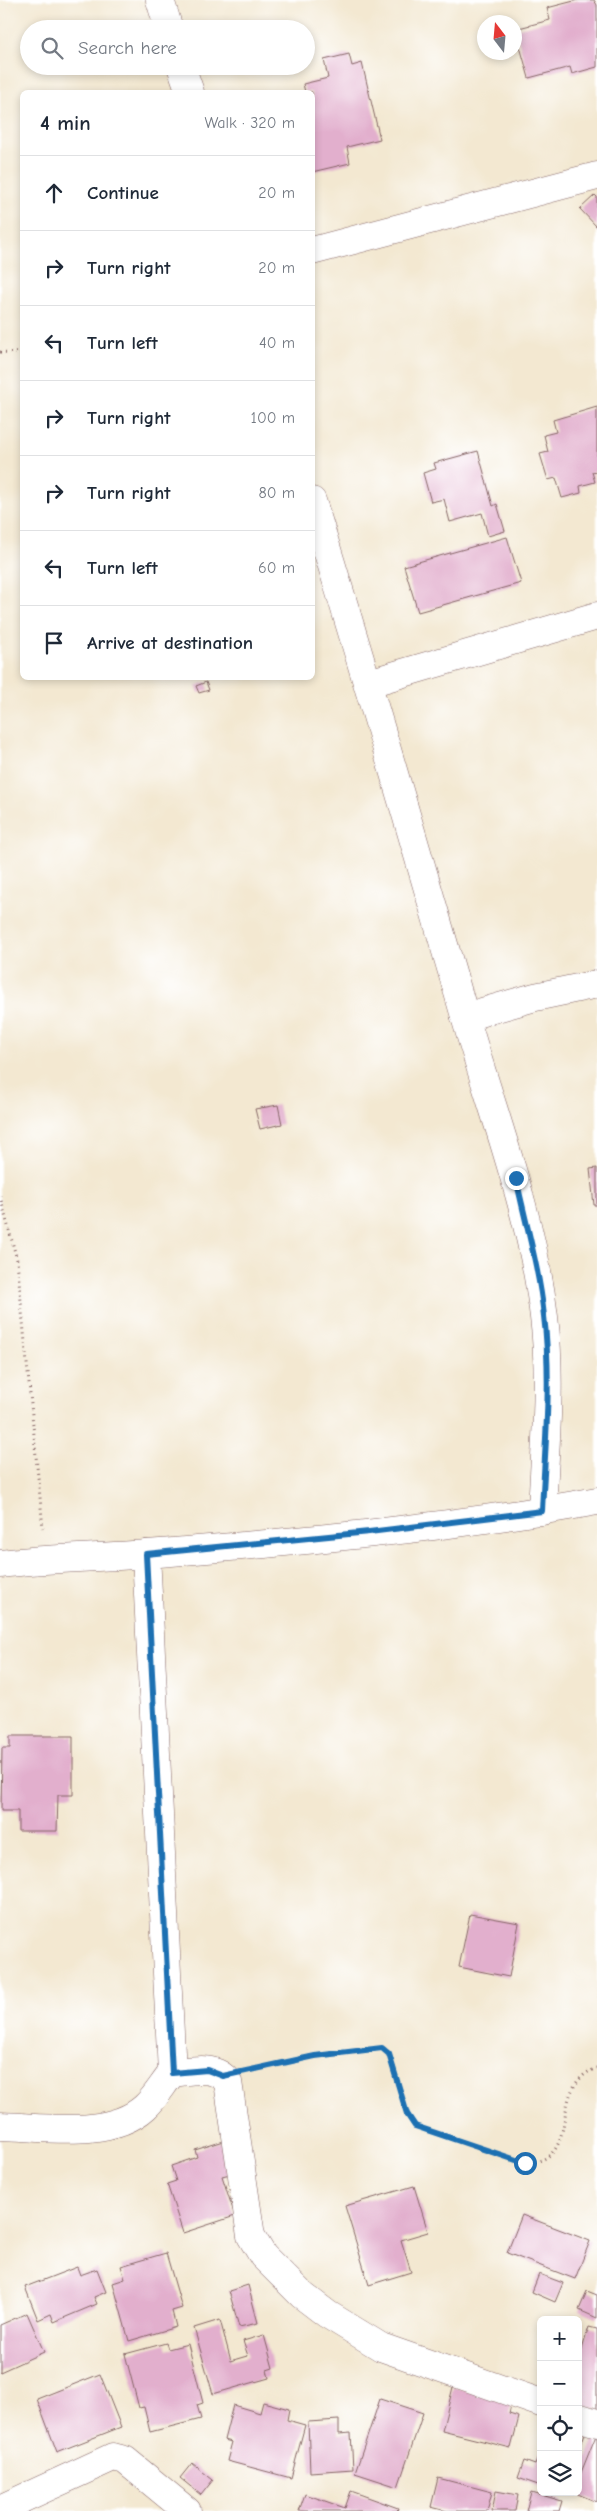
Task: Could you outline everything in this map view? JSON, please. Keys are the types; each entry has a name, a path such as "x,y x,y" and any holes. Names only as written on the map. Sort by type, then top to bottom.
{"street":[{"path":"160,0 166,20"},
{"path":"185,75 189,90"},
{"path":"315,251 597,176"},
{"path":"315,511 369,683 465,1017 516,1178 535,1261 544,1317 548,1373 542,1511"},
{"path":"369,683 597,616"},
{"path":"465,1017 535,997 597,984"},
{"path":"0,1564 46,1558 146,1554 369,1532 542,1511 597,1501"},
{"path":"0,2126 83,2128 110,2126 133,2116 146,2106 172,2073 146,1554"},
{"path":"172,2073 207,2070 223,2076 230,2089 251,2236 263,2256 281,2276 327,2314 381,2346 537,2402"},
{"path":"582,2418 597,2423"},
{"path":"0,2509 113,2457 125,2460 187,2511"}],"path":[{"path":"0,352 20,353"},
{"path":"0,1196 17,1260 46,1558"},
{"path":"223,2076 315,2056 382,2048 389,2054 407,2114 415,2126 525,2163 537,2162 548,2157 558,2147 570,2091 580,2078 597,2068"}],"building":[{"path":"578,0 594,0 597,5 597,67 572,74 570,67 529,78 522,54 522,27 550,20 547,8"},
{"path":"349,54 352,66 362,63 380,139 347,147 350,163 315,171 315,90 304,90 303,84 328,78 324,60"},
{"path":"595,195 597,197 597,227 580,209"},
{"path":"597,407 597,471 592,472 595,482 580,486 581,493 562,498 556,478 548,480 540,454 548,452 544,435 556,432 553,420"},
{"path":"478,451 493,506 497,504 505,531 488,536 482,513 450,522 444,499 431,502 423,473 436,469 434,463"},
{"path":"507,537 521,583 418,612 404,566"},
{"path":"206,682 209,690 199,693 196,686"},
{"path":"278,1105 282,1124 260,1129 255,1109"},
{"path":"597,1168 597,1205 594,1205 590,1169"},
{"path":"10,1736 73,1736 73,1795 58,1795 57,1831 18,1831 18,1811 1,1811 2,1748 10,1748"},
{"path":"470,1914 519,1923 509,1977 459,1967"},
{"path":"224,2141 234,2173 222,2176 235,2216 183,2233 167,2184 176,2181 171,2166 197,2157 195,2150"},
{"path":"414,2186 428,2232 401,2240 411,2272 369,2285 345,2206"},
{"path":"522,2215 590,2241 575,2279 507,2253"},
{"path":"166,2253 182,2308 172,2311 176,2327 129,2341 113,2283 125,2279 121,2266"},
{"path":"77,2267 80,2275 97,2269 106,2292 94,2297 97,2304 54,2322 51,2314 38,2320 25,2287"},
{"path":"539,2274 563,2283 555,2302 532,2292"},
{"path":"248,2285 258,2323 239,2327 229,2291"},
{"path":"587,2291 597,2295 597,2318 579,2310"},
{"path":"27,2313 44,2352 0,2372 0,2325"},
{"path":"220,2320 231,2361 248,2356 243,2341 264,2335 273,2368 267,2370 269,2378 213,2394 194,2328"},
{"path":"589,2327 597,2329 597,2409 582,2405 582,2349"},
{"path":"166,2343 168,2349 188,2344 203,2403 197,2405 201,2419 150,2432 144,2407 139,2408 125,2354"},
{"path":"100,2374 121,2427 57,2452 37,2399"},
{"path":"453,2387 512,2402 509,2414 519,2417 511,2448 442,2431"},
{"path":"380,2399 423,2413 398,2487 355,2473"},
{"path":"263,2402 289,2409 287,2420 305,2425 291,2478 227,2461 232,2442 224,2440 233,2405 260,2413"},
{"path":"339,2420 339,2434 351,2433 353,2469 310,2472 308,2422"},
{"path":"582,2423 588,2425 582,2442"},
{"path":"597,2433 597,2502 582,2496 582,2470"},
{"path":"537,2460 537,2485 518,2478 524,2461 535,2465"},
{"path":"192,2463 213,2480 201,2495 180,2478"},
{"path":"438,2478 492,2492 487,2511 447,2511 431,2507"},
{"path":"351,2491 398,2508 397,2511 299,2511 305,2494 345,2508"},
{"path":"496,2491 518,2495 515,2511 492,2511"},
{"path":"531,2492 537,2494 537,2496 545,2496 562,2501 559,2511 526,2511"}],"route":[{"path":"516,1178 535,1261 544,1317 548,1373 542,1511 369,1532 146,1554 172,2073 207,2070 223,2076 315,2056 382,2048 389,2054 409,2120 415,2126 525,2163"}]}
